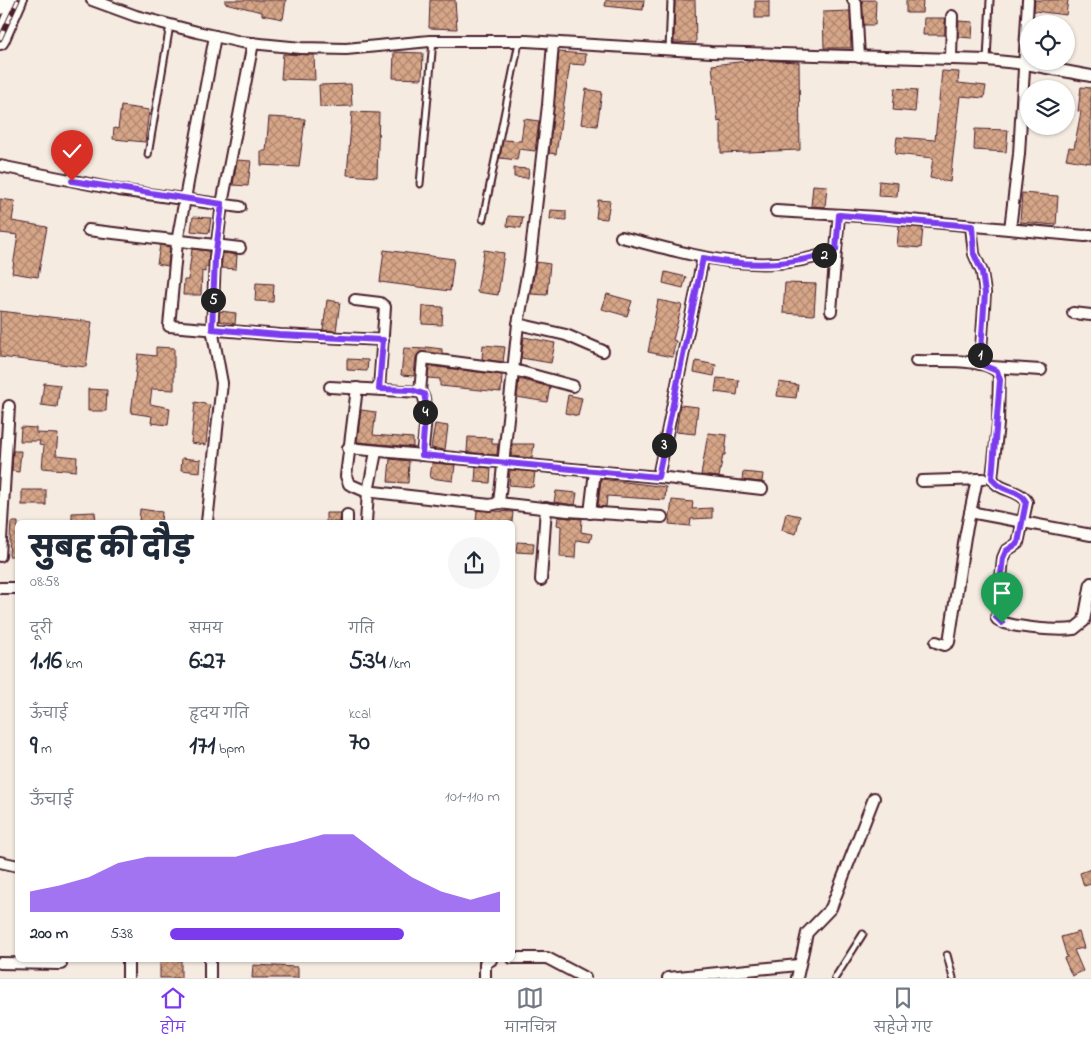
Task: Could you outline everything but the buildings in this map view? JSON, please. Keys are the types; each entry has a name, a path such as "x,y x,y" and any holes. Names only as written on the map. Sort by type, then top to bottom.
{"main road":[{"path":"0,6 3,0"},
{"path":"0,41 18,0"}],"street":[{"path":"92,0 170,25 215,36 253,43 301,48 346,49 433,41 519,41 669,50 987,60 1020,63"},
{"path":"853,0 856,4 859,57"},
{"path":"1028,0 1028,15"},
{"path":"951,59 952,16"},
{"path":"215,36 177,242 169,326 280,335 383,340"},
{"path":"207,520 222,383 212,329 216,246 222,204 253,43"},
{"path":"499,503 518,324 530,259 554,43"},
{"path":"1010,229 1025,70"},
{"path":"1058,70 1091,76"},
{"path":"0,166 119,190 240,207"},
{"path":"776,211 1091,235"},
{"path":"831,311 839,215"},
{"path":"972,226 974,254 982,272 985,293 980,364"},
{"path":"88,230 240,248"},
{"path":"621,237 703,258 772,265 816,258 836,250"},
{"path":"658,477 703,258"},
{"path":"355,300 380,303 385,307 379,389"},
{"path":"1073,313 1091,315"},
{"path":"518,324 566,335 603,351"},
{"path":"420,392 423,358 514,370 574,386"},
{"path":"916,361 980,364 992,367 1041,370"},
{"path":"992,367 999,374 1000,380 992,478 1000,488 1025,499 1024,522 1018,543 1006,551 1003,558 996,617 999,622 1074,629 1084,621 1091,583"},
{"path":"330,387 420,392 424,394 426,404 422,455"},
{"path":"357,388 346,476 349,484 355,488 368,492 490,505 499,503 590,513 662,517"},
{"path":"0,556 2,470 9,406"},
{"path":"348,448 658,477 762,489"},
{"path":"366,520 368,492 376,452"},
{"path":"590,513 595,471"},
{"path":"922,481 992,478"},
{"path":"936,642 945,645 949,642 977,479"},
{"path":"541,580 546,508"},
{"path":"970,512 1091,535"},
{"path":"0,588 15,588"},
{"path":"797,978 798,965 807,933 825,916 836,897 874,798"},
{"path":"0,862 15,865"},
{"path":"515,958 547,958 585,978"},
{"path":"128,962 128,978"},
{"path":"210,962 210,978"},
{"path":"485,978 485,963 487,962"},
{"path":"0,963 61,964"},
{"path":"668,978 798,965"}],"lane":[{"path":"669,50 671,0"},
{"path":"987,60 990,0"},
{"path":"148,155 170,25"},
{"path":"420,184 433,41"},
{"path":"484,219 519,41"},
{"path":"835,978 863,934"},
{"path":"947,955 953,978"}],"railway":[{"path":"0,39 18,0"}],"route":[{"path":"72,181 119,190 222,204 215,259 212,329 280,335 383,340 379,389 412,390 424,394 426,404 422,455 658,477 703,258 772,265 816,258 836,250 839,215 972,226 974,254 982,272 985,293 980,364 992,367 997,371 1000,380 998,424 991,473 995,484 1000,488 1022,496 1026,502 1024,522 1018,543 1006,551 1003,558 996,617 1002,623"}]}
